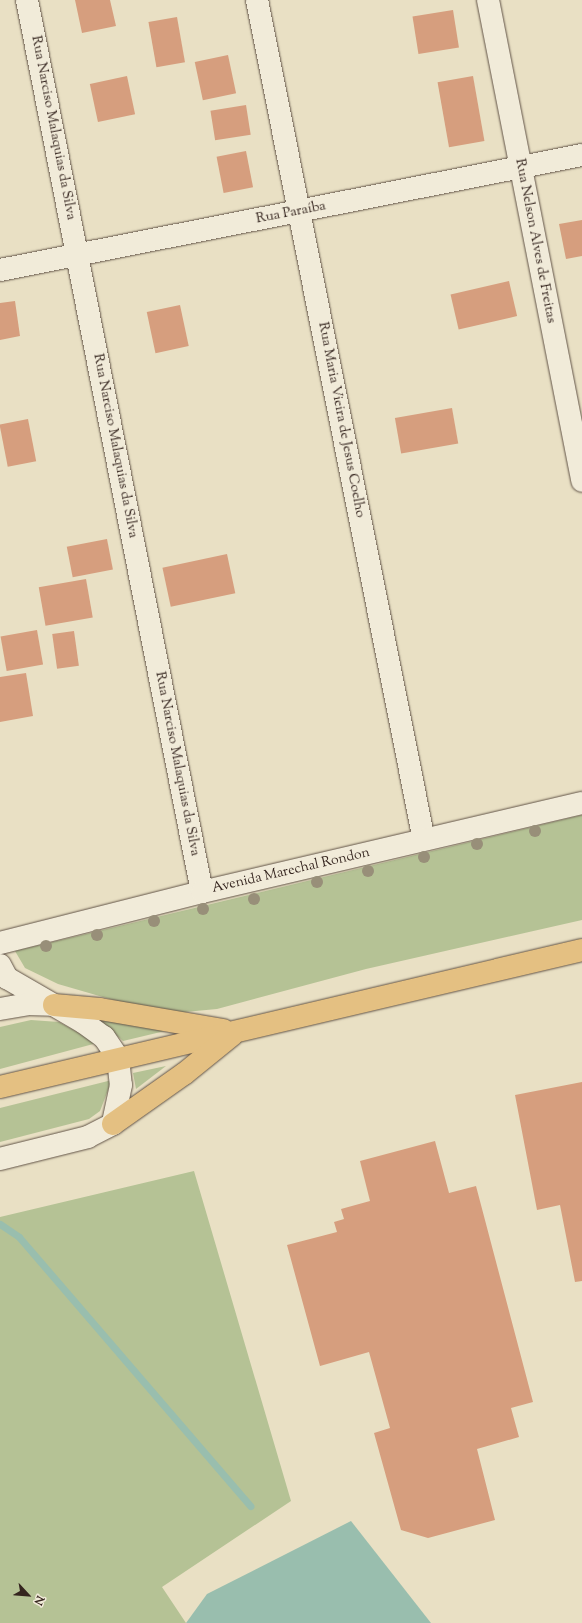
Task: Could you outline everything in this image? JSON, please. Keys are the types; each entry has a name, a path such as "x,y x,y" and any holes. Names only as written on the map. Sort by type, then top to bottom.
{"highway":[{"path":"0,1087 582,950"},
{"path":"54,1005 100,1009 236,1032"},
{"path":"113,1124 184,1074 236,1032"}],"street":[{"name":"Rua Narciso Malaquias da Silva","path":"27,0 202,892"},
{"name":"Rua Maria Vieira de Jesus Coelho","path":"257,0 424,840"},
{"name":"Rua Nelson Alves de Freitas","path":"488,0 582,481"},
{"name":"Rua Paraíba","path":"0,270 582,155"},
{"name":"Avenida Marechal Rondon","path":"0,943 202,892 582,803"},
{"path":"0,966 7,978 54,1005 104,1037 118,1058 121,1085 113,1124 88,1137 0,1159"},
{"path":"0,1009 27,1004 54,1005"}],"shaded area":[{"path":"582,815 582,920 366,969 217,1009 174,1013 127,1004 58,984 25,968 15,951"},
{"path":"95,1016 165,1031 123,1041"},
{"path":"31,1020 59,1022 97,1043 0,1069 0,1027"},
{"path":"166,1066 136,1089 133,1073"},
{"path":"112,1080 100,1111 89,1119 0,1142 0,1108"},
{"path":"194,1171 291,1501 162,1587 186,1623 0,1623 0,1217"},
{"path":"351,1521 431,1623 186,1623 207,1594"}],"building":[{"path":"75,0 110,0 116,26 82,33"},
{"path":"453,10 459,48 418,54 413,16"},
{"path":"177,17 185,62 156,67 148,22"},
{"path":"228,55 236,93 203,100 195,62"},
{"path":"127,76 135,114 98,122 90,84"},
{"path":"473,76 484,141 449,147 438,82"},
{"path":"246,105 251,135 215,140 210,111"},
{"path":"246,151 253,187 224,193 217,157"},
{"path":"582,220 582,256 566,259 559,224"},
{"path":"509,281 517,316 459,330 451,294"},
{"path":"15,301 20,336 0,340 0,303"},
{"path":"180,305 189,346 155,353 147,312"},
{"path":"452,408 458,443 401,454 395,418"},
{"path":"28,419 36,461 8,467 0,424"},
{"path":"107,539 113,569 73,577 67,547"},
{"path":"227,554 235,593 171,607 162,568"},
{"path":"86,579 93,617 46,626 39,587"},
{"path":"37,630 43,664 7,671 1,636"},
{"path":"74,631 79,666 57,669 52,634"},
{"path":"26,673 33,716 0,722 0,677"},
{"path":"582,1082 582,1281 575,1282 560,1205 537,1210 515,1095"},
{"path":"435,1141 449,1193 476,1186 533,1402 511,1408 519,1437 477,1449 495,1520 428,1538 401,1530 374,1433 390,1428 369,1352 320,1366 287,1245 337,1232 334,1222 344,1219 341,1209 370,1201 360,1161"}],"waterway":[{"path":"0,1224 19,1237 250,1506"}]}
